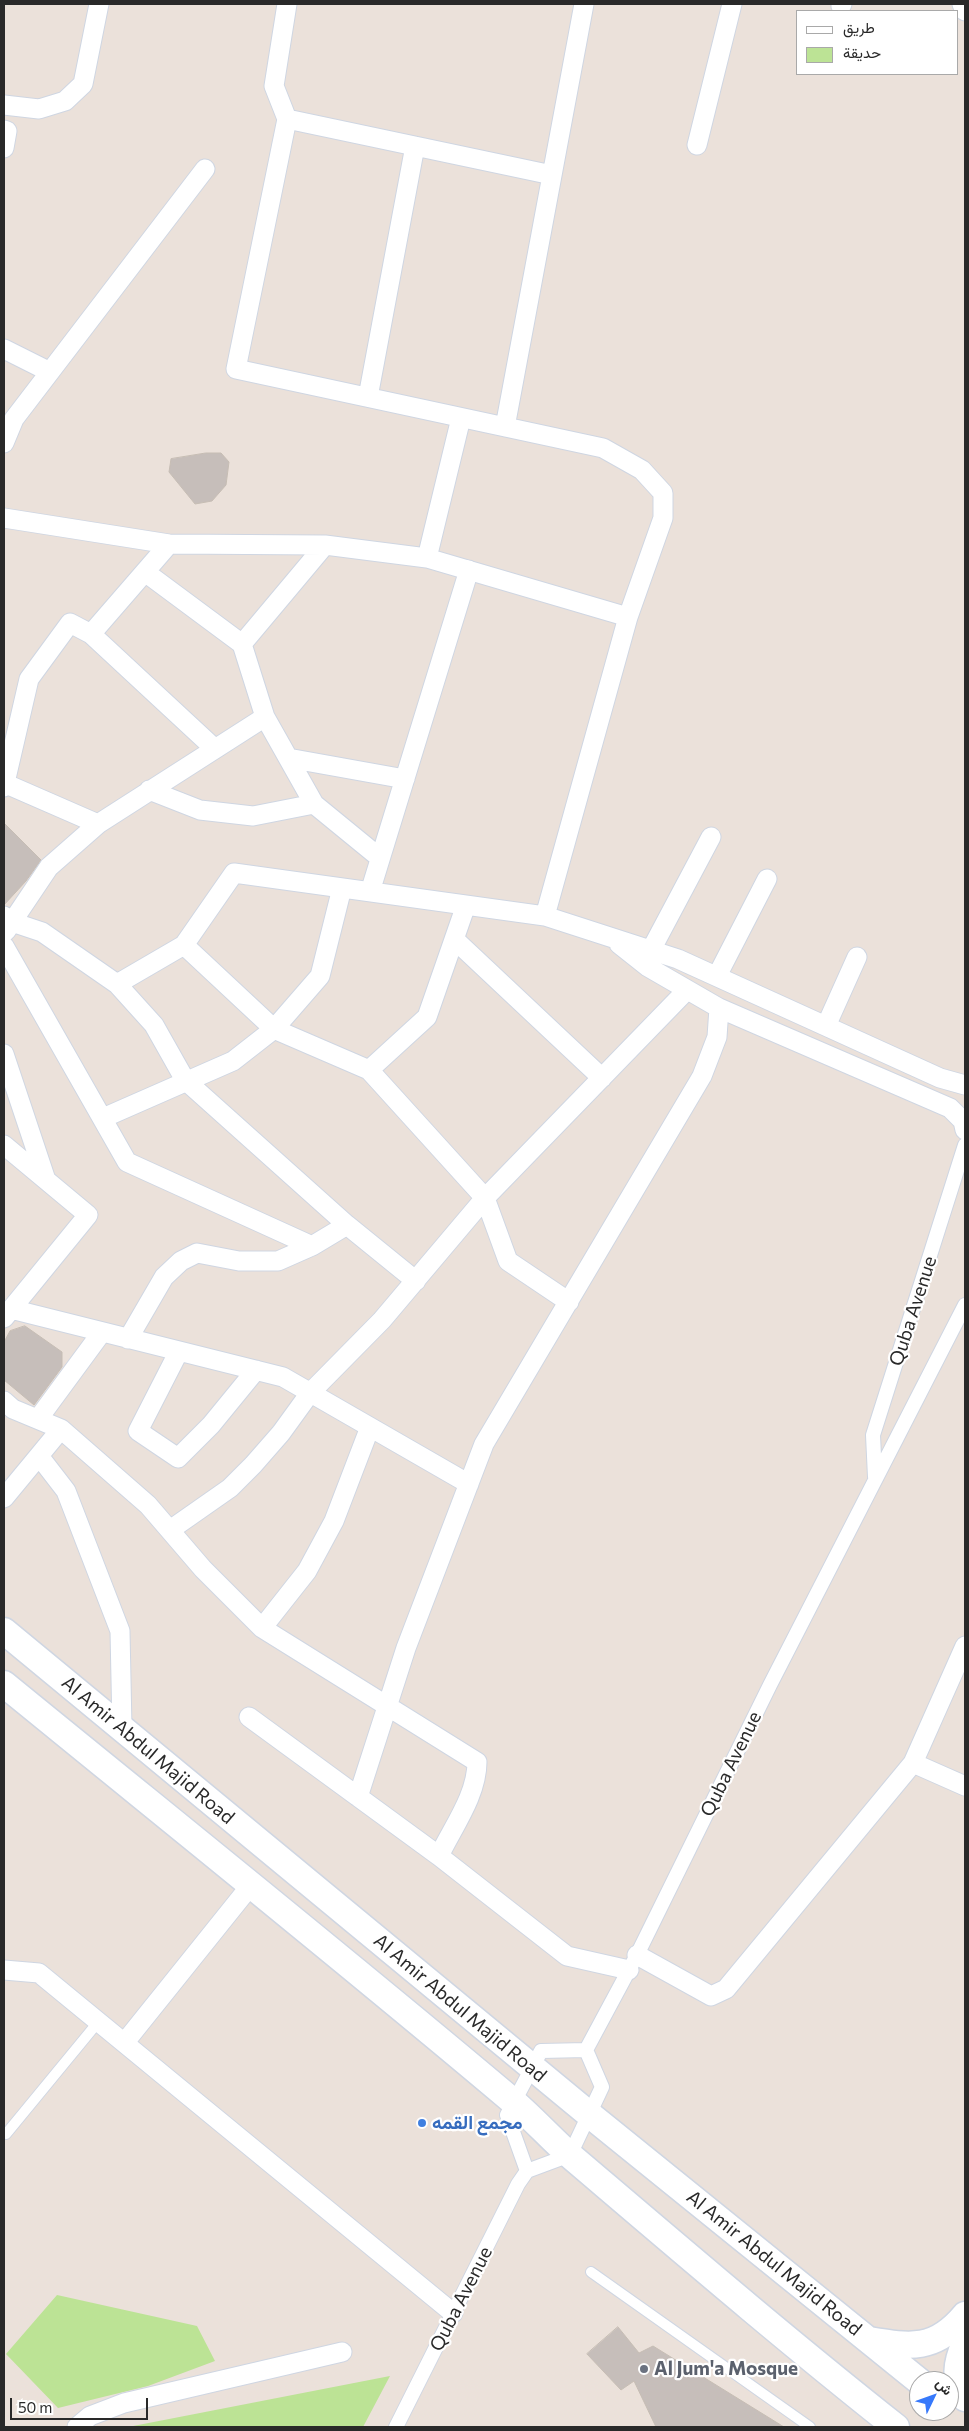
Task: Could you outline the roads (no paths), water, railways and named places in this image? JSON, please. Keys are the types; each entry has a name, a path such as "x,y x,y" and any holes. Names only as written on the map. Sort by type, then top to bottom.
{"main road":[{"name":"Al Amir Abdul Majid Road","path":"4,1631 590,2115 909,2373"},
{"name":"Al Amir Abdul Majid Road","path":"4,1684 514,2102 570,2155 677,2245 869,2418 896,2427"},
{"path":"168,1818 194,1787"},
{"path":"869,2340 902,2345 933,2342 956,2326 965,2316"},
{"path":"965,2343 957,2361 960,2388 965,2398"}],"street":[{"path":"4,105 39,109 66,101 83,84 99,4"},
{"path":"287,4 274,86 287,119 236,369 604,448 642,470 662,493 663,518 628,618 545,916"},
{"path":"505,427 584,4"},
{"path":"697,145 732,4"},
{"path":"962,4 965,11"},
{"path":"287,119 552,175"},
{"path":"4,130 7,131 4,148"},
{"path":"368,397 415,146"},
{"path":"4,443 14,419 205,169"},
{"path":"4,349 50,372"},
{"path":"427,558 461,418"},
{"path":"4,518 169,544 325,546 427,558 628,618"},
{"path":"91,634 169,544"},
{"path":"242,644 325,546"},
{"path":"370,892 468,570"},
{"path":"146,572 242,644 265,717 314,804 380,858"},
{"path":"98,824 5,784 29,679 70,623 91,634 215,748"},
{"path":"265,717 98,824 49,867 6,924 42,932 117,984 154,1025 185,1080 347,1225 416,1281"},
{"path":"288,758 405,778"},
{"path":"149,790 200,810 253,816 314,804"},
{"path":"651,950 711,837"},
{"path":"117,984 184,945 234,873 545,916 651,950 717,976 940,1078 965,1085"},
{"path":"717,976 767,879"},
{"path":"103,1118 185,1080 233,1061 274,1029 320,976 342,888"},
{"path":"369,1070 427,1017 466,905"},
{"path":"610,937 648,967 686,991 719,1008 950,1108 963,1121 965,1130"},
{"path":"454,939 602,1078"},
{"path":"184,945 274,1029 369,1070 485,1198 508,1261 570,1302"},
{"path":"4,946 127,1162 312,1246"},
{"path":"826,1026 857,957"},
{"path":"170,1530 230,1488 281,1434 310,1393 382,1320 485,1198 686,991"},
{"path":"358,1797 406,1648 484,1444 570,1302 702,1076 717,1037 719,1008"},
{"path":"4,1054 46,1180"},
{"path":"4,1144 88,1215 7,1313 102,1332 283,1377 469,1484"},
{"name":"Quba Avenue","path":"875,1478 873,1435 965,1145"},
{"path":"128,1339 164,1277 181,1261 197,1253 239,1261 278,1262 312,1246 347,1225"},
{"name":"Quba Avenue","path":"586,2050 633,1963 875,1478 965,1305"},
{"path":"38,1419 102,1332"},
{"path":"179,1351 138,1431 178,1458 211,1425 256,1370"},
{"path":"7,1410 38,1419 61,1429 148,1505 203,1569 262,1628 477,1762 477,1776 473,1789 438,1856"},
{"path":"262,1628 307,1571 325,1538 334,1521 370,1427"},
{"path":"4,1498 61,1429"},
{"path":"39,1456 66,1491 120,1631 122,1728"},
{"path":"249,1716 438,1856 567,1956 633,1963 711,1996 726,1989 913,1763 965,1646"},
{"path":"913,1763 965,1786"},
{"path":"125,2042 251,1885"},
{"path":"4,1970 40,1973 453,2313"},
{"path":"541,2050 586,2050 602,2087 590,2115 570,2155 527,2171 507,2115 541,2050"},
{"name":"Quba Avenue","path":"396,2427 527,2171"},
{"path":"77,2427 90,2416 124,2403 342,2352"}],"lane":[{"path":"6,2134 99,2021"},
{"path":"591,2272 810,2427"}],"place":[{"name":"مجمع القمه","path":"422,2123"},
{"name":"Al Jum'a Mosque","path":"644,2369"}]}
